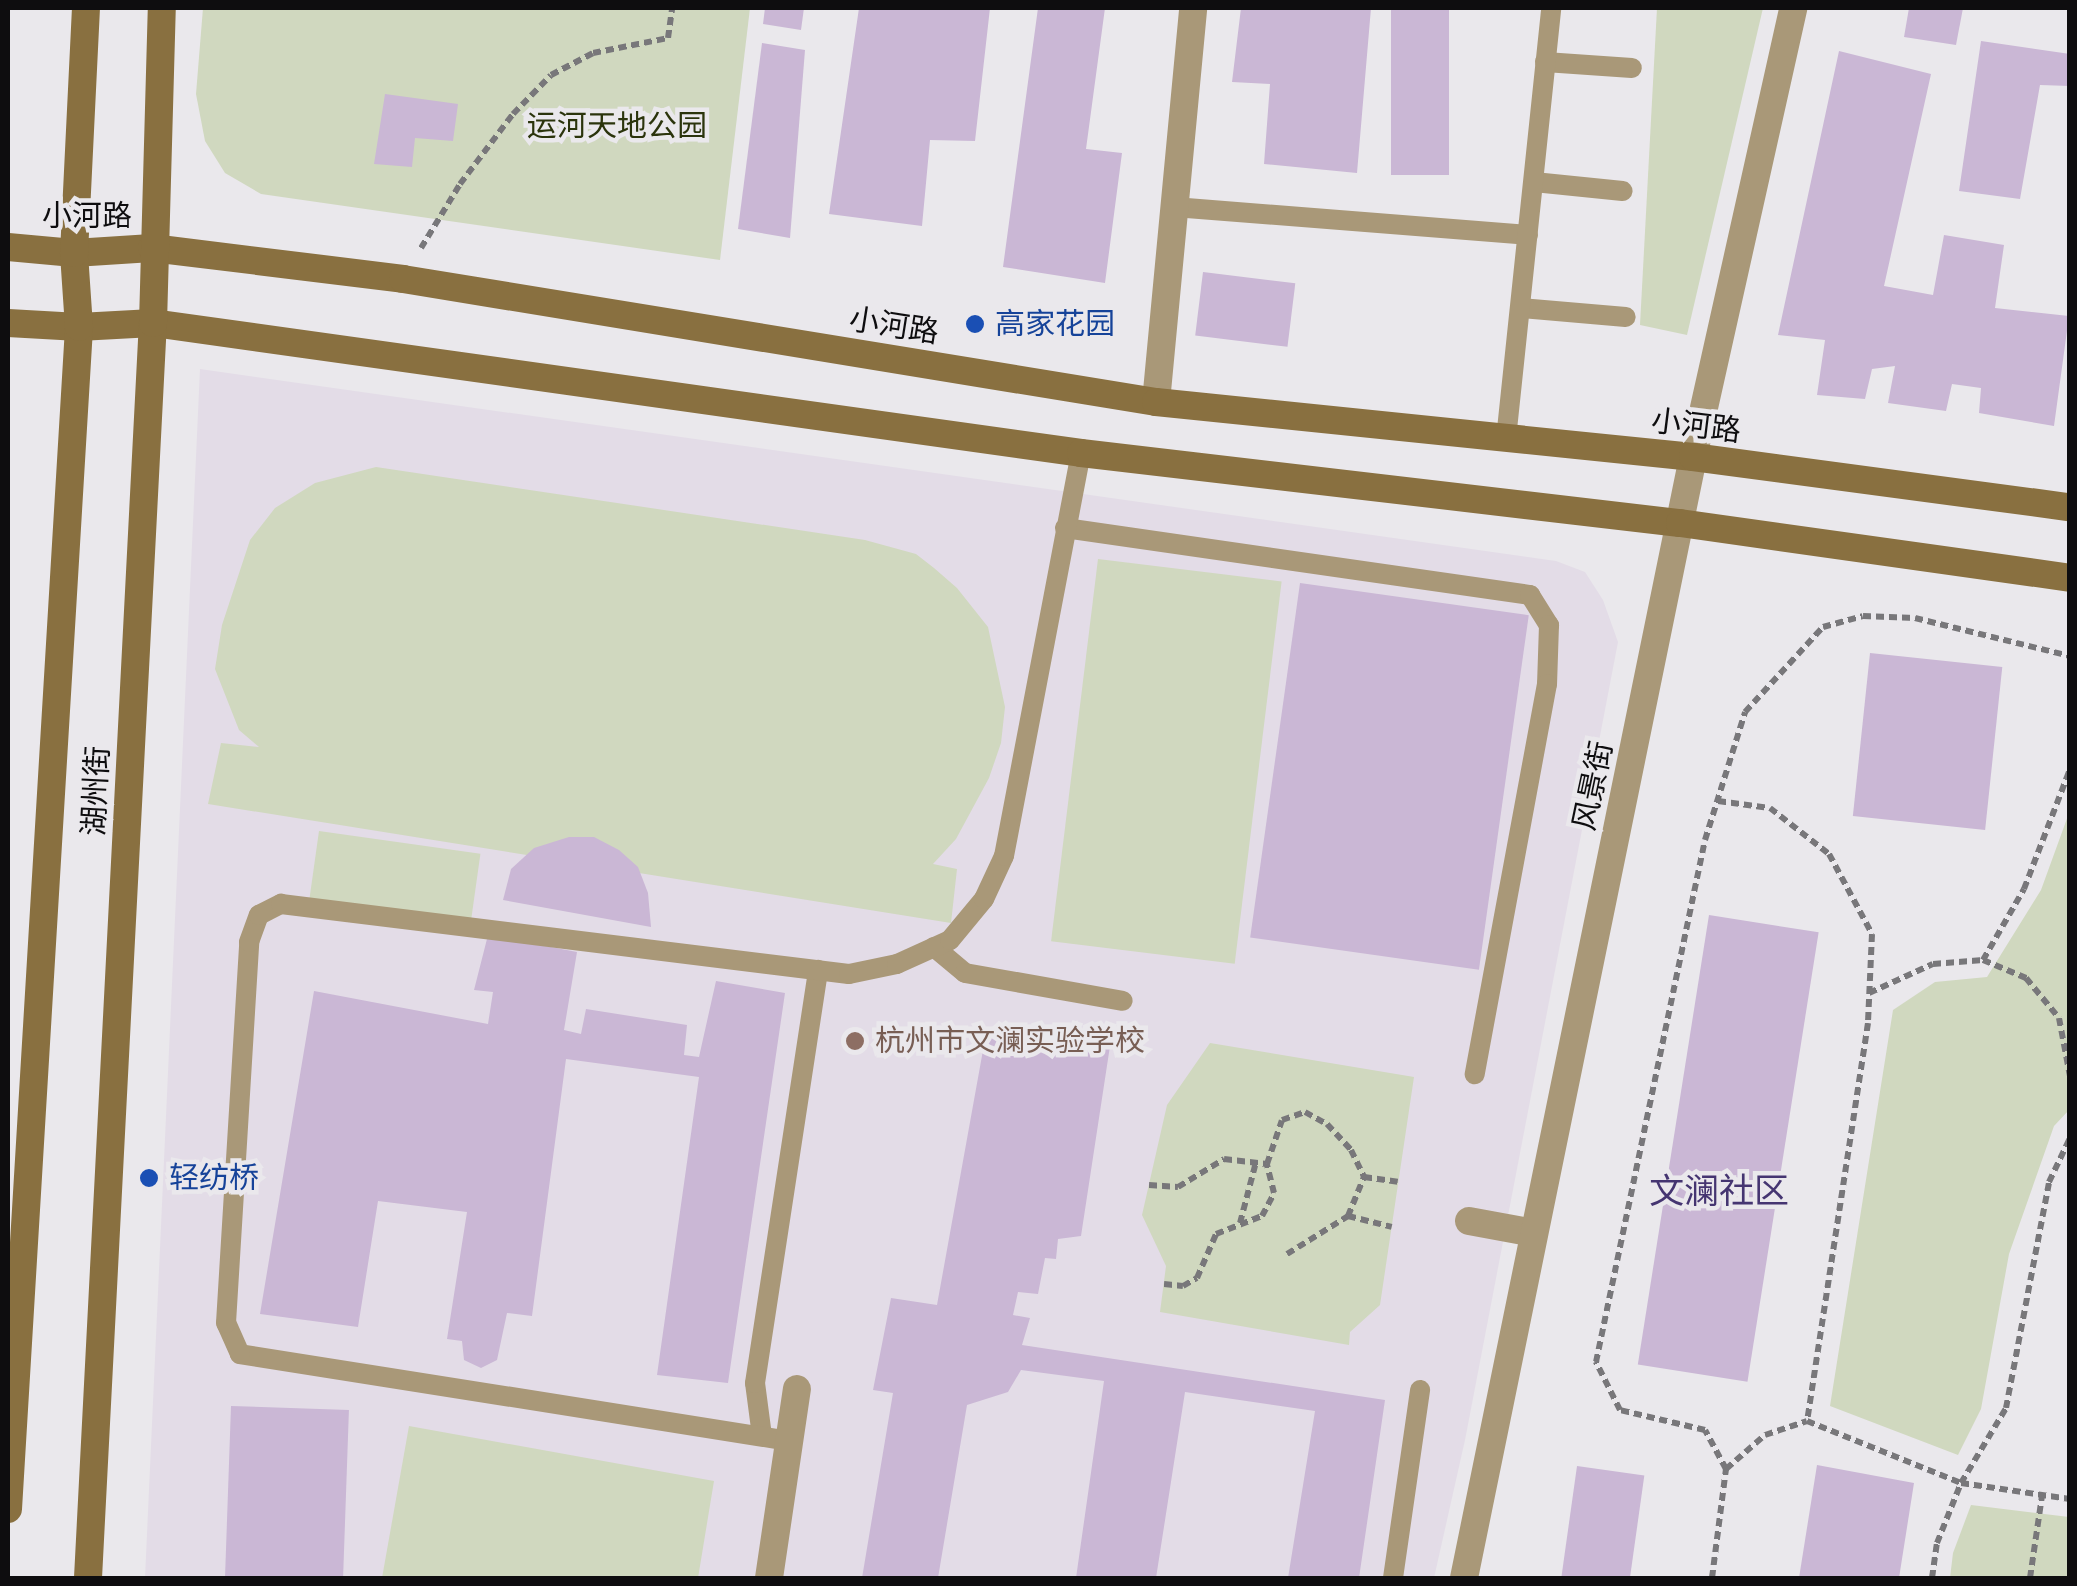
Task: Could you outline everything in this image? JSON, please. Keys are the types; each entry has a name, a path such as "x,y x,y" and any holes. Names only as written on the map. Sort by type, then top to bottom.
{"main road":[{"name":"湖州街","path":"8,1508 79,327 74,253 86,8"},
{"name":"湖州街","path":"88,1578 152,322 162,8"},
{"name":"小河路","path":"8,247 74,253 152,248 403,279 1156,402 1693,457 2069,501"},
{"path":"8,323 79,327 152,322 1081,453 1680,524 2070,578"}],"street":[{"path":"1156,402 1193,8"},
{"name":"风景街","path":"1464,1578 1693,457 1793,8"},
{"path":"1469,1220 1534,1233"},
{"path":"769,1578 776,1438 797,1390"}],"lane":[{"path":"1506,439 1551,8"},
{"path":"1546,62 1632,68"},
{"path":"1534,182 1623,191"},
{"path":"1174,207 1528,235"},
{"path":"1521,308 1626,317"},
{"path":"776,1438 240,1354 226,1324 249,942 259,914 282,904 850,974 897,964 950,940 984,898 1004,856 1081,453"},
{"path":"1065,528 1530,595 1550,624 1546,684 1475,1074"},
{"path":"934,947 965,974 1123,1001"},
{"path":"776,1438 755,1384 818,970"},
{"path":"1393,1578 1420,1390"}],"path":[{"path":"403,279 460,184 513,114 551,75 594,53 668,38 672,8"},
{"path":"1712,1578 1726,1469 1705,1430 1620,1410 1596,1362 1706,840 1745,712 1823,627 1863,616 1915,618 2070,656"},
{"path":"1983,960 2024,889 2070,769"},
{"path":"1718,801 1770,808 1829,854 1872,934 1868,1023 1807,1421"},
{"path":"1869,993 1933,964 1983,960 2026,978 2059,1018 2070,1076"},
{"path":"1164,1284 1183,1286 1197,1278 1216,1234 1262,1216 1274,1193 1267,1164 1282,1120 1305,1112 1328,1124 1351,1150 1364,1177 1348,1216 1287,1254"},
{"path":"1932,1578 1936,1543 1961,1483 2006,1408 2049,1182 2070,1138"},
{"path":"1149,1185 1178,1186 1224,1159 1267,1164"},
{"path":"1240,1224 1256,1162"},
{"path":"1364,1177 1398,1182"},
{"path":"1348,1216 1392,1227"},
{"path":"1726,1469 1765,1435 1807,1421 1961,1483 2070,1499"},
{"path":"2030,1578 2042,1495"}],"shaded area":[{"name":"杭州市文澜实验学校","path":"200,369 1556,561 1585,572 1603,600 1618,642 1465,1440 1434,1578 145,1578"}],"green space":[{"name":"运河天地公园","path":"203,8 750,8 720,260 261,194 225,173 205,141 196,94"},
{"path":"1657,8 1763,8 1687,335 1640,325"},
{"path":"376,467 865,540 916,554 934,568 957,588 988,627 1005,707 1001,743 989,778 956,839 933,864 957,869 951,923 208,804 221,743 259,747 239,730 215,669 222,625 250,540 275,508 315,483"},
{"path":"1098,559 1282,582 1235,964 1051,941"},
{"path":"2069,813 2069,1110 2054,1126 2009,1254 1981,1409 1958,1455 1830,1406 1893,1010 1935,982 1987,977 2041,890"},
{"path":"319,831 480,854 470,928 309,905"},
{"path":"1210,1043 1414,1077 1380,1305 1350,1332 1349,1345 1160,1312 1166,1266 1142,1215 1167,1105"},
{"path":"409,1426 714,1481 698,1578 382,1578"},
{"path":"1971,1505 2069,1517 2069,1578 1950,1578 1953,1553"}],"building":[{"path":"765,8 804,8 801,30 763,24"},
{"path":"859,8 990,8 975,141 930,140 922,226 829,214"},
{"path":"1038,8 1105,8 1086,149 1122,153 1105,283 1003,267"},
{"path":"1241,8 1371,8 1357,173 1264,164 1270,84 1232,82"},
{"path":"1391,8 1449,8 1449,175 1391,175"},
{"path":"1909,8 1963,8 1956,45 1904,37"},
{"path":"1981,41 2070,54 2070,86 2040,85 2020,199 1959,191"},
{"path":"762,43 805,50 790,238 738,229"},
{"path":"1839,51 1931,74 1884,286 1933,295 1944,235 2004,245 1995,308 2069,316 2054,426 1979,413 1981,388 1952,384 1946,411 1888,403 1895,366 1872,369 1865,399 1817,395 1825,340 1778,335"},
{"path":"385,94 458,104 453,141 415,138 412,167 374,164"},
{"path":"1203,272 1295,283 1288,347 1195,336"},
{"path":"1300,583 1529,615 1479,970 1250,938"},
{"path":"1870,653 2002,667 1985,830 1853,816"},
{"path":"569,837 594,837 619,850 638,867 648,893 651,927 503,900 511,869 534,848"},
{"path":"1709,915 1819,932 1747,1382 1638,1364"},
{"path":"488,935 577,952 564,1030 581,1034 586,1009 687,1025 684,1055 699,1057 716,981 785,993 728,1383 657,1375 699,1077 566,1059 532,1316 507,1313 497,1360 481,1368 464,1360 462,1341 447,1339 467,1212 378,1201 358,1327 260,1314 314,991 488,1024 493,992 474,990"},
{"path":"987,1028 1110,1046 1081,1236 1058,1239 1056,1259 1045,1258 1038,1294 1018,1292 1013,1315 1030,1318 1022,1345 1385,1400 1359,1578 1288,1578 1315,1411 1185,1392 1156,1578 1076,1578 1104,1381 1021,1370 1008,1392 967,1405 938,1578 862,1578 893,1393 873,1390 891,1298 937,1305"},
{"path":"231,1406 349,1410 343,1578 225,1578"},
{"path":"1817,1465 1914,1483 1899,1578 1799,1578"},
{"path":"1577,1466 1644,1475 1630,1578 1561,1578"}],"place":[{"name":"高家花园","path":"975,324"},
{"name":"杭州市文澜实验学校","path":"855,1041"},
{"name":"轻纺桥","path":"149,1178"}],"district":[{"name":"文澜社区","path":"1719,1191"}]}
